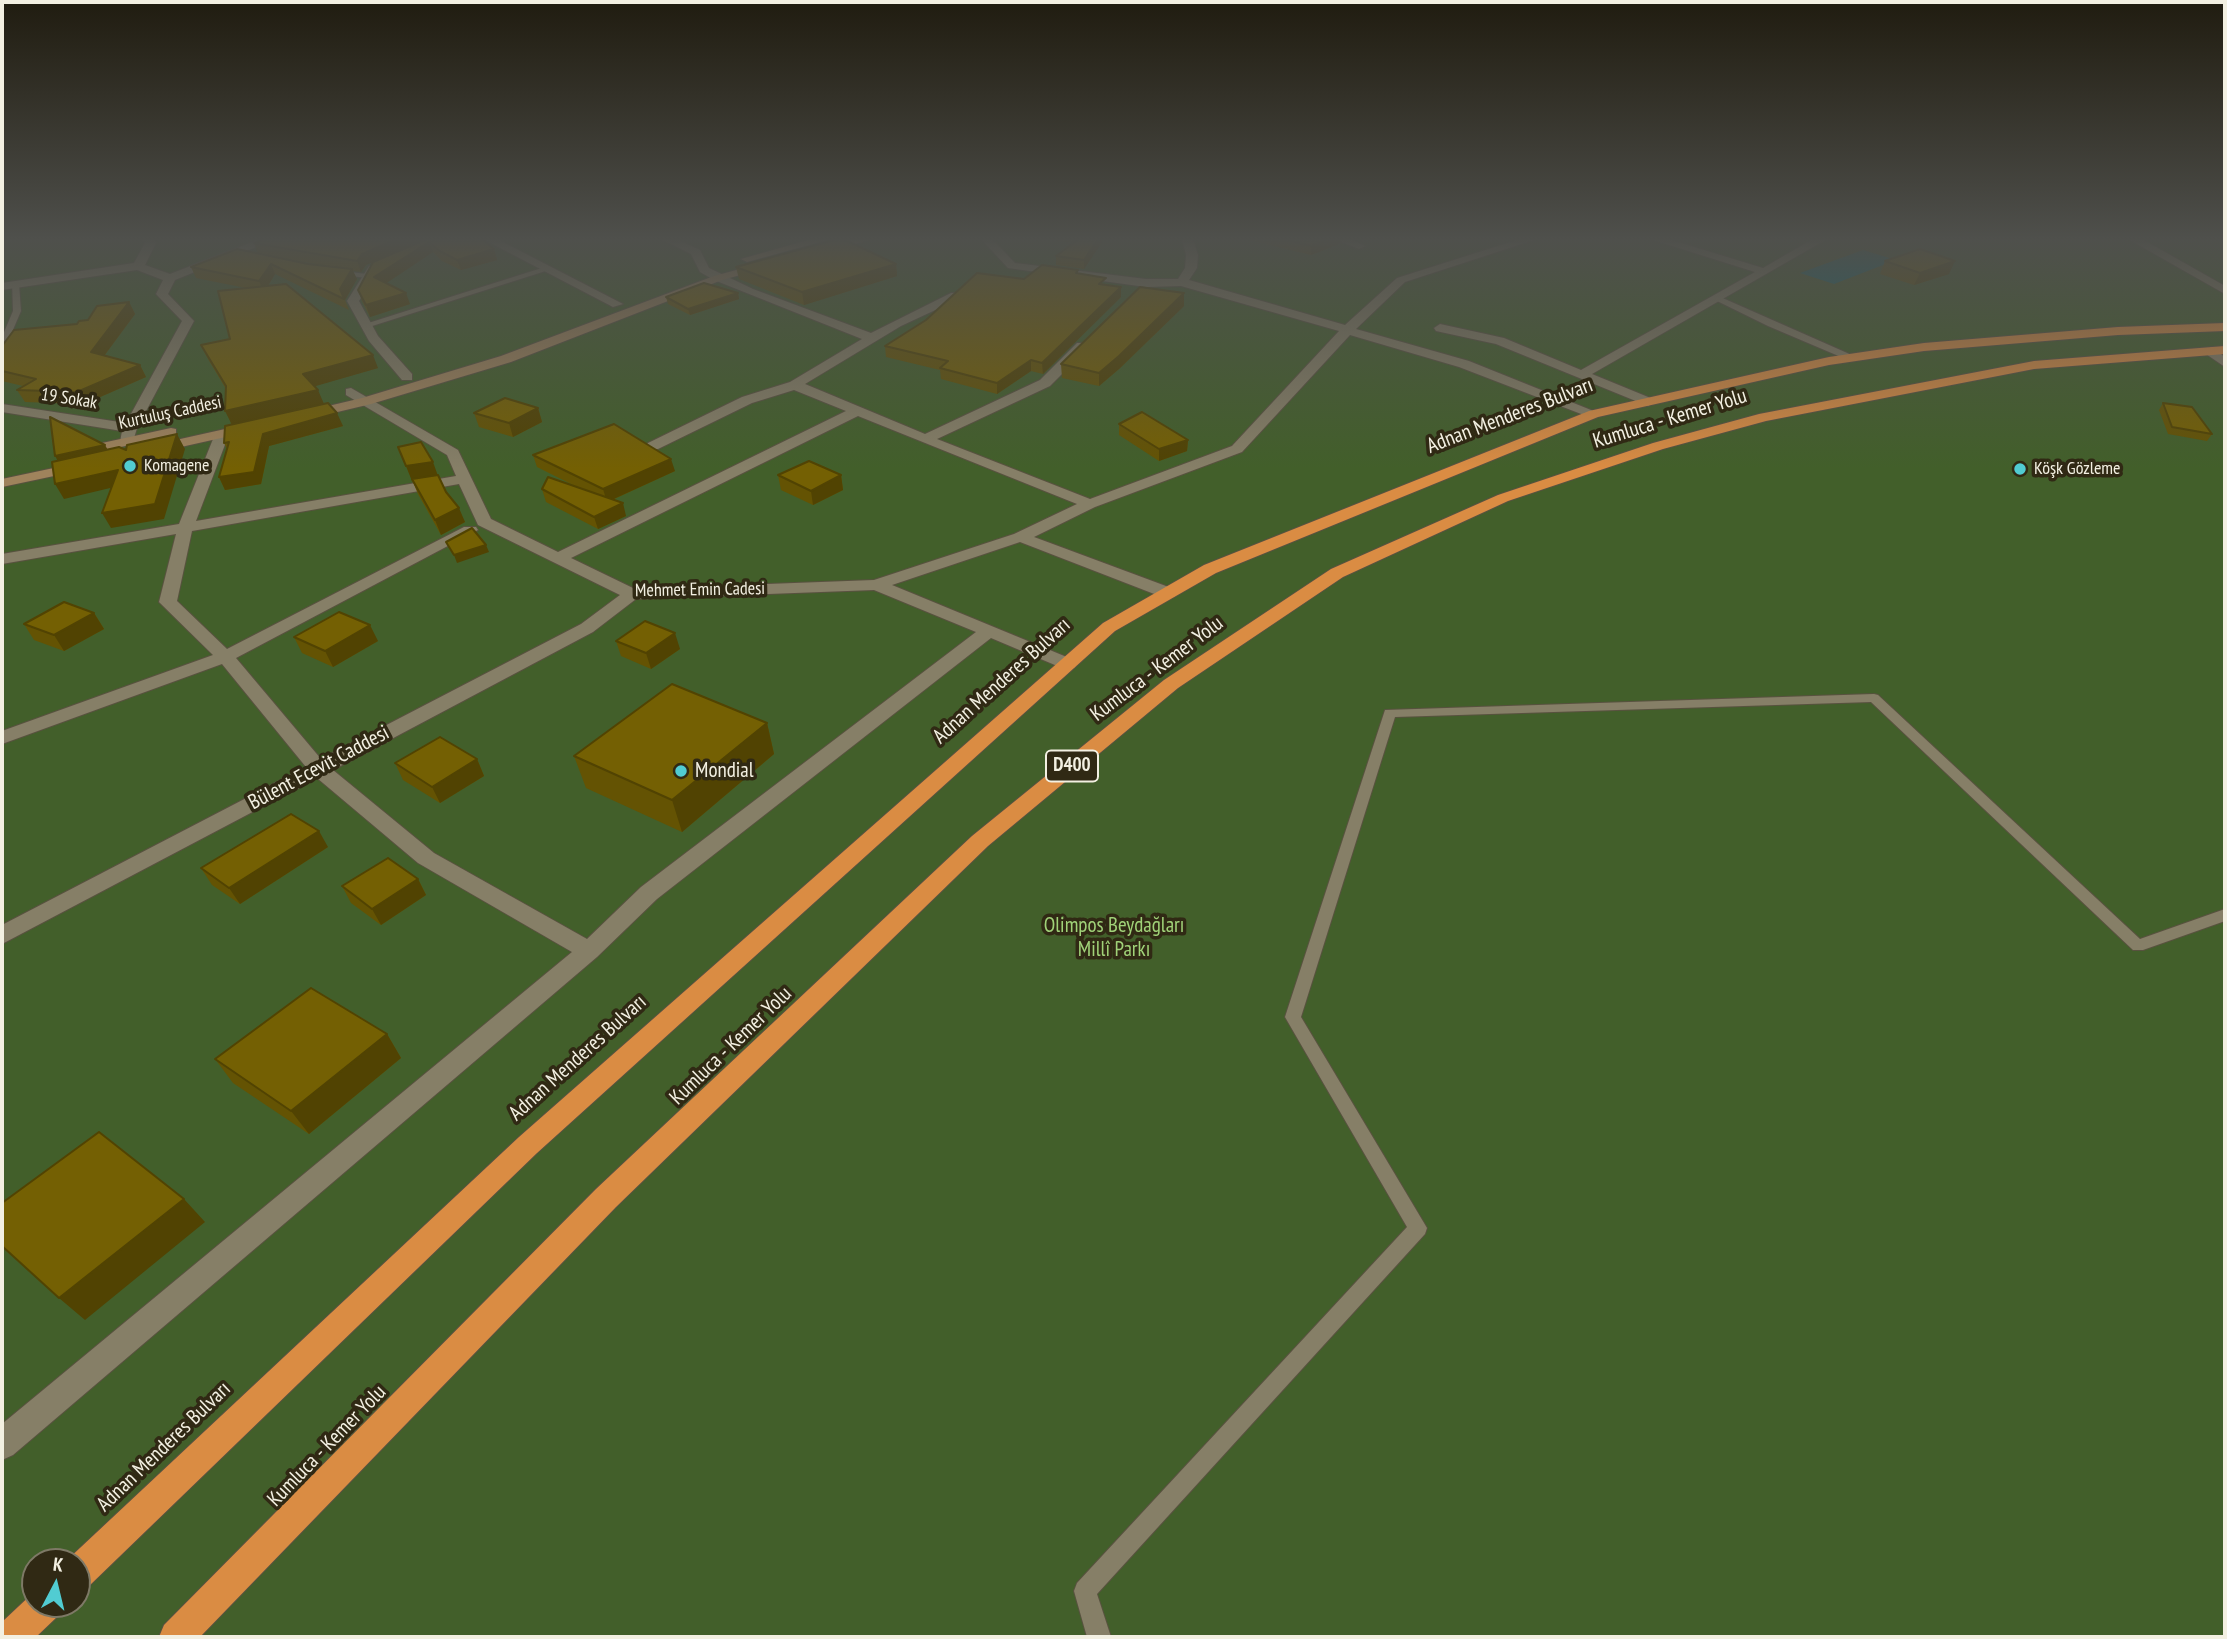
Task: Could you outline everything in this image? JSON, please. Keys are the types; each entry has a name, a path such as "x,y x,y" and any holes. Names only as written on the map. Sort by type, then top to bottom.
{"highway":[{"name":"Adnan Menderes Bulvarı","path":"91,1561 528,1145 1109,627 1210,569 1594,414 1851,358 1924,347 2118,331 2225,327"},
{"name":"Kumluca - Kemer Yolu","path":"176,1637 606,1198 980,841 1171,684 1337,573 1503,498 1658,446 1764,416 2034,365 2220,355"},
{"path":"11,1637 31,1618"}],"street":[{"path":"129,435 188,321 183,315"},
{"path":"361,315 373,338 407,377"},
{"path":"584,315 407,377 299,410 366,401 506,359 620,315"},
{"path":"812,315 872,338"},
{"path":"653,446 747,400 794,385 913,315"},
{"path":"1302,315 1464,365 1594,414"},
{"path":"876,585 1020,537 1090,504 1237,449 1363,315"},
{"path":"1583,374 1687,315"},
{"path":"1440,328 1500,341 1648,402"},
{"path":"925,439 1045,383 1091,338"},
{"path":"794,385 1090,504"},
{"path":"2,738 225,657 484,522 453,453 351,392"},
{"name":"19 Sokak","path":"2,408 129,435"},
{"path":"558,558 856,412"},
{"name":"Kurtuluş Caddesi","path":"2,469 129,435 260,419 222,434 2,484"},
{"path":"222,434 186,528 168,603 225,657 320,769 426,858 589,951"},
{"path":"2,559 464,479"},
{"name":"Mehmet Emin Cadesi","path":"484,522 632,594 876,585 1068,664"},
{"path":"1020,537 1168,593"},
{"name":"Bülent Ecevit Caddesi","path":"2,934 587,628 632,594"},
{"path":"2,1444 589,951 649,893 989,631"}],"lane":[{"path":"2,346 15,315"},
{"path":"366,325 397,315"},
{"path":"1754,315 1851,358"},
{"path":"1099,1637 1085,1591 1418,1228 1293,1017 1390,713 1874,698 2138,946 2225,915"}],"green space":[{"name":"Olimpos Beydağları Millî Parkı","path":"2,315 2225,315 2225,1637 2,1637"}],"building":[{"path":"91,315 119,315 91,352 140,365 77,392 17,390 36,379 2,371 2,346 14,330 77,324 79,321 88,320"},
{"path":"224,315 325,315 373,355 303,374 318,390 225,411 226,386 201,345 230,339"},
{"path":"931,315 1091,315 1042,363 1031,360 997,383 940,368 948,361 885,346"},
{"path":"1111,315 1161,315 1099,373 1061,364"},
{"path":"505,398 538,408 509,423 474,413"},
{"path":"328,403 337,413 263,434 254,472 219,477 229,442 224,443 225,426"},
{"path":"2163,403 2192,407 2212,434 2172,427"},
{"path":"1142,412 1188,440 1159,449 1119,424"},
{"path":"50,417 105,445 55,456"},
{"path":"614,424 671,459 603,489 533,455"},
{"path":"177,434 155,504 102,513 118,470 55,484 52,462 119,447 126,450 127,445"},
{"path":"421,442 433,462 406,466 398,447"},
{"path":"809,461 841,475 811,491 778,475"},
{"path":"438,475 446,492 459,508 435,520 412,479"},
{"path":"548,477 623,503 594,517 542,489"},
{"path":"472,528 486,545 454,555 446,542"},
{"path":"64,602 94,613 54,635 24,624"},
{"path":"339,612 370,625 325,651 294,637"},
{"path":"645,621 675,633 646,653 616,641"},
{"path":"672,684 767,723 672,800 574,756"},
{"path":"440,737 477,759 432,787 395,763"},
{"path":"291,814 319,831 229,888 201,868"},
{"path":"388,858 418,879 372,909 342,886"},
{"path":"311,988 387,1034 291,1111 215,1059"},
{"path":"99,1132 184,1199 59,1298 2,1246 2,1203"}],"place":[{"name":"Komagene","path":"130,466"},
{"name":"Köşk Gözleme","path":"2020,469"},
{"name":"Mondial","path":"681,771"}]}
